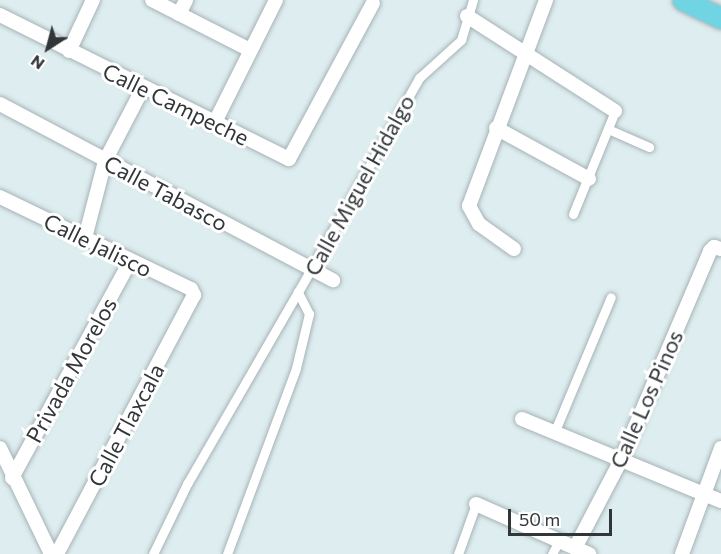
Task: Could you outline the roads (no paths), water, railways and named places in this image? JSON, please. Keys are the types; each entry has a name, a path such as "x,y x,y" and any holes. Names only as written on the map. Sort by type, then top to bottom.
{"main road":[{"path":"683,0 720,13"}],"street":[{"path":"69,51 93,0"},
{"path":"152,0 250,50"},
{"path":"179,14 186,0"},
{"path":"215,122 276,0"},
{"name":"Calle Miguel Hidalgo","path":"227,554 296,368 309,314 298,292 420,78 461,40 473,0"},
{"path":"514,249 479,224 469,206 524,55 540,2"},
{"name":"Calle Campeche","path":"0,15 290,159 373,3"},
{"path":"468,15 524,55 615,111 573,214"},
{"path":"86,238 105,161 143,88"},
{"name":"Calle Tabasco","path":"0,104 333,280"},
{"path":"496,128 589,179"},
{"path":"608,129 649,147"},
{"name":"Calle Jalisco","path":"0,197 130,262 190,289 194,295"},
{"name":"Calle Los Pinos","path":"575,548 621,459 717,248"},
{"name":"Privada Morelos","path":"12,478 130,262"},
{"path":"153,554 187,484 298,292"},
{"name":"Calle Tlaxcala","path":"57,554 194,295"},
{"path":"554,433 611,297"},
{"path":"522,418 721,501"},
{"path":"0,448 12,478 51,554"},
{"path":"682,554 706,495 721,448"},
{"path":"458,554 476,504 589,554"},
{"path":"552,554 559,541"}]}
